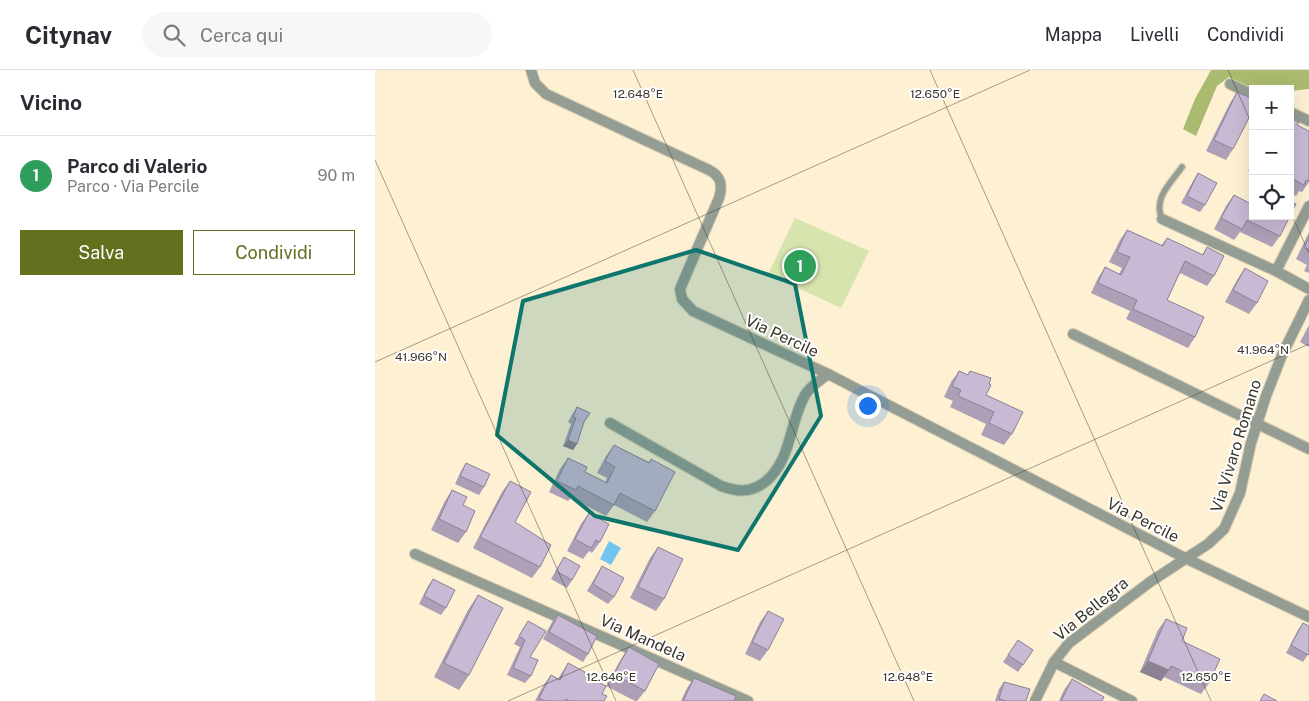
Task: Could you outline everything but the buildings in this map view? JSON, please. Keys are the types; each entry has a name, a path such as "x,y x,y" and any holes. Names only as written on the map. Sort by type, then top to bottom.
{"street":[{"name":"Via Percile","path":"531,70 535,83 546,94 714,172 721,182 721,192 680,289 682,299 689,307 699,314 829,374 1185,558 1309,617"},
{"path":"1230,84 1249,93"},
{"path":"1294,114 1309,121"},
{"path":"1276,271 1309,206"},
{"path":"1162,219 1276,271 1309,289"},
{"name":"Via Vivaro Romano","path":"1185,558 1208,544 1220,533 1227,523 1242,486 1256,424 1282,355 1309,300"},
{"path":"1073,334 1309,449"},
{"path":"610,423 721,486 736,491 750,490 769,479 779,466 786,452 804,397 812,386 829,374"},
{"name":"Via Mandela","path":"415,554 748,701"},
{"name":"Via Bellegra","path":"1035,701 1054,662 1065,647 1077,636 1185,558"},
{"path":"1054,662 1132,701"}],"lane":[{"path":"1162,219 1158,210 1159,202 1182,167"}],"highlighted area":[{"path":"696,250 795,284 821,416 738,550 595,516 497,435 523,301"}],"green space":[{"path":"1211,70 1309,70 1309,89 1294,91 1294,85 1249,85 1249,87 1229,77 1217,86 1196,136 1183,129 1195,99"},
{"path":"795,218 869,251 841,308 768,274"}],"water":[{"path":"609,541 621,548 611,565 600,559"}],"place":[{"name":"Parco di Valerio","path":"800,266"}]}
